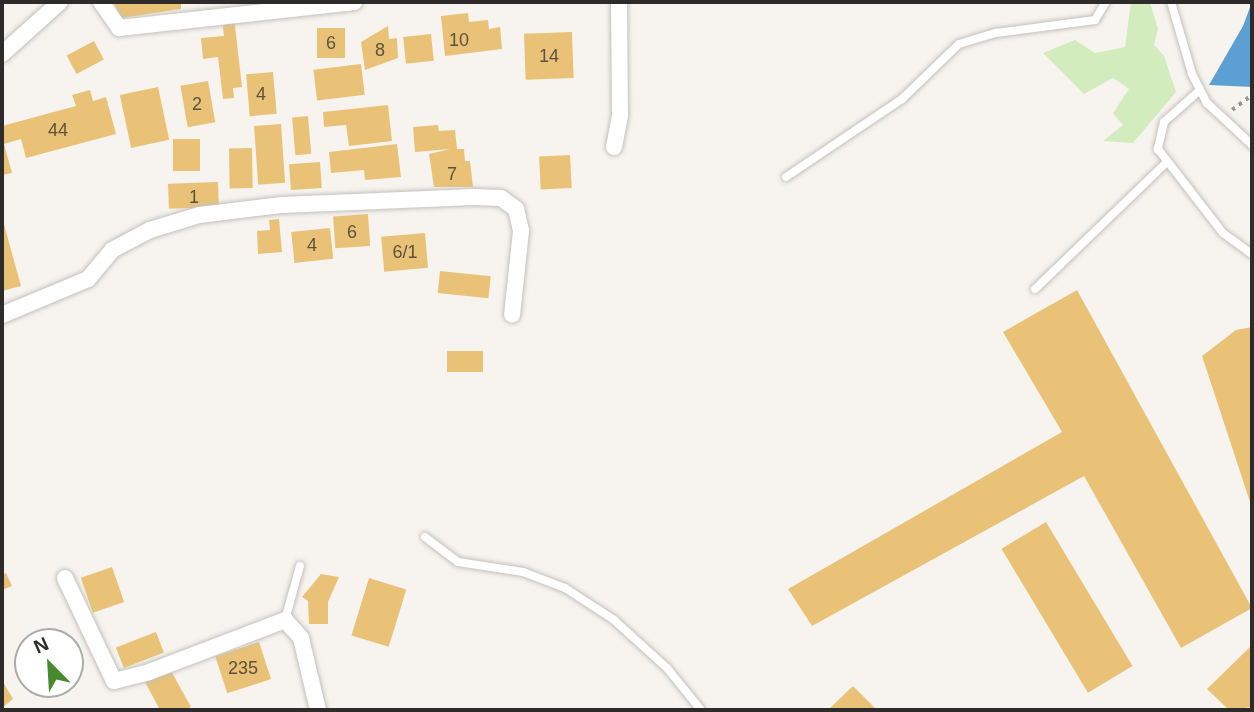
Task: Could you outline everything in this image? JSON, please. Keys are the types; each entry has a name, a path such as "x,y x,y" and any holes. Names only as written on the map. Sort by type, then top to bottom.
{"street":[{"path":"2,54 60,2"},
{"path":"100,2 119,28 355,2"},
{"path":"614,147 620,116 619,2"},
{"path":"2,316 88,279 112,250 150,230 199,215 282,205 474,197 501,198 516,209 521,232 512,315"},
{"path":"65,578 114,681 149,672 285,620 301,638 318,710"}],"lane":[{"path":"786,177 902,99 959,44 996,33 1095,20 1106,2"},
{"path":"1172,2 1200,90 1222,117 1252,145"},
{"path":"1200,90 1164,122 1157,149 1165,164 1223,233 1252,254"},
{"path":"1035,289 1165,164"},
{"path":"425,537 458,562 523,572 575,595 614,620 658,660 701,710"},
{"path":"285,620 300,566"}],"path":[{"path":"1222,117 1252,95"}],"green space":[{"path":"1131,2 1150,2 1158,29 1154,45 1164,56 1176,92 1133,143 1103,141 1123,125 1113,113 1129,89 1113,78 1084,94 1043,53 1075,40 1095,53 1125,47"}],"water":[{"path":"1252,2 1252,87 1209,85 1243,26"}],"building":[{"path":"114,2 181,2 181,9 121,18"},
{"path":"468,13 469,22 488,20 489,29 500,27 502,49 445,56 441,16"},
{"path":"234,17 242,87 233,88 234,98 223,99 218,57 203,59 201,38 224,36 222,19"},
{"path":"388,26 389,39 397,38 398,58 365,70 361,42"},
{"path":"317,28 345,28 345,58 317,58"},
{"path":"572,32 574,78 526,80 524,34"},
{"path":"431,34 434,61 406,64 403,37"},
{"path":"94,41 104,60 76,74 67,56"},
{"path":"361,64 365,95 317,101 313,70"},
{"path":"273,72 277,114 250,116 246,74"},
{"path":"208,81 215,122 188,127 180,86"},
{"path":"158,87 169,140 131,148 120,95"},
{"path":"90,90 93,101 106,97 116,134 26,158 21,139 4,144 12,173 2,175 2,126 76,106 72,95"},
{"path":"388,105 392,141 349,146 346,125 324,127 323,112"},
{"path":"308,116 311,154 295,155 292,117"},
{"path":"281,124 285,183 258,185 254,126"},
{"path":"438,125 439,131 455,130 457,149 464,149 465,161 470,161 473,187 434,187 429,154 450,149 415,152 413,127"},
{"path":"173,139 200,139 200,171 173,171"},
{"path":"397,144 401,177 365,180 364,170 331,173 329,152"},
{"path":"229,148 252,148 253,188 230,188"},
{"path":"570,155 572,188 541,190 539,157"},
{"path":"320,162 322,188 291,190 289,164"},
{"path":"218,182 219,207 169,209 168,184"},
{"path":"368,214 370,246 335,248 333,216"},
{"path":"2,217 21,286 2,291"},
{"path":"279,219 282,252 258,254 257,231 270,230 269,220"},
{"path":"330,228 333,259 294,263 291,232"},
{"path":"425,233 428,268 384,272 381,237"},
{"path":"440,271 491,276 488,298 438,293"},
{"path":"1077,290 1252,608 1181,648 1084,476 812,626 788,589 1062,432 1003,332"},
{"path":"1252,327 1252,508 1202,356 1236,330"},
{"path":"447,351 483,351 483,372 447,372"},
{"path":"1046,522 1133,666 1088,693 1001,549"},
{"path":"112,567 124,602 93,613 81,578"},
{"path":"6,573 12,586 2,590 2,575"},
{"path":"321,574 339,577 328,602 328,624 309,624 308,601 302,597"},
{"path":"369,578 406,589 389,647 351,635"},
{"path":"156,632 164,653 124,668 116,647"},
{"path":"259,642 271,679 227,693 215,656"},
{"path":"1252,645 1252,707 1229,710 1207,689"},
{"path":"170,669 191,707 185,710 160,710 145,682"},
{"path":"2,680 13,699 2,708"},
{"path":"853,686 877,710 828,710"}]}
